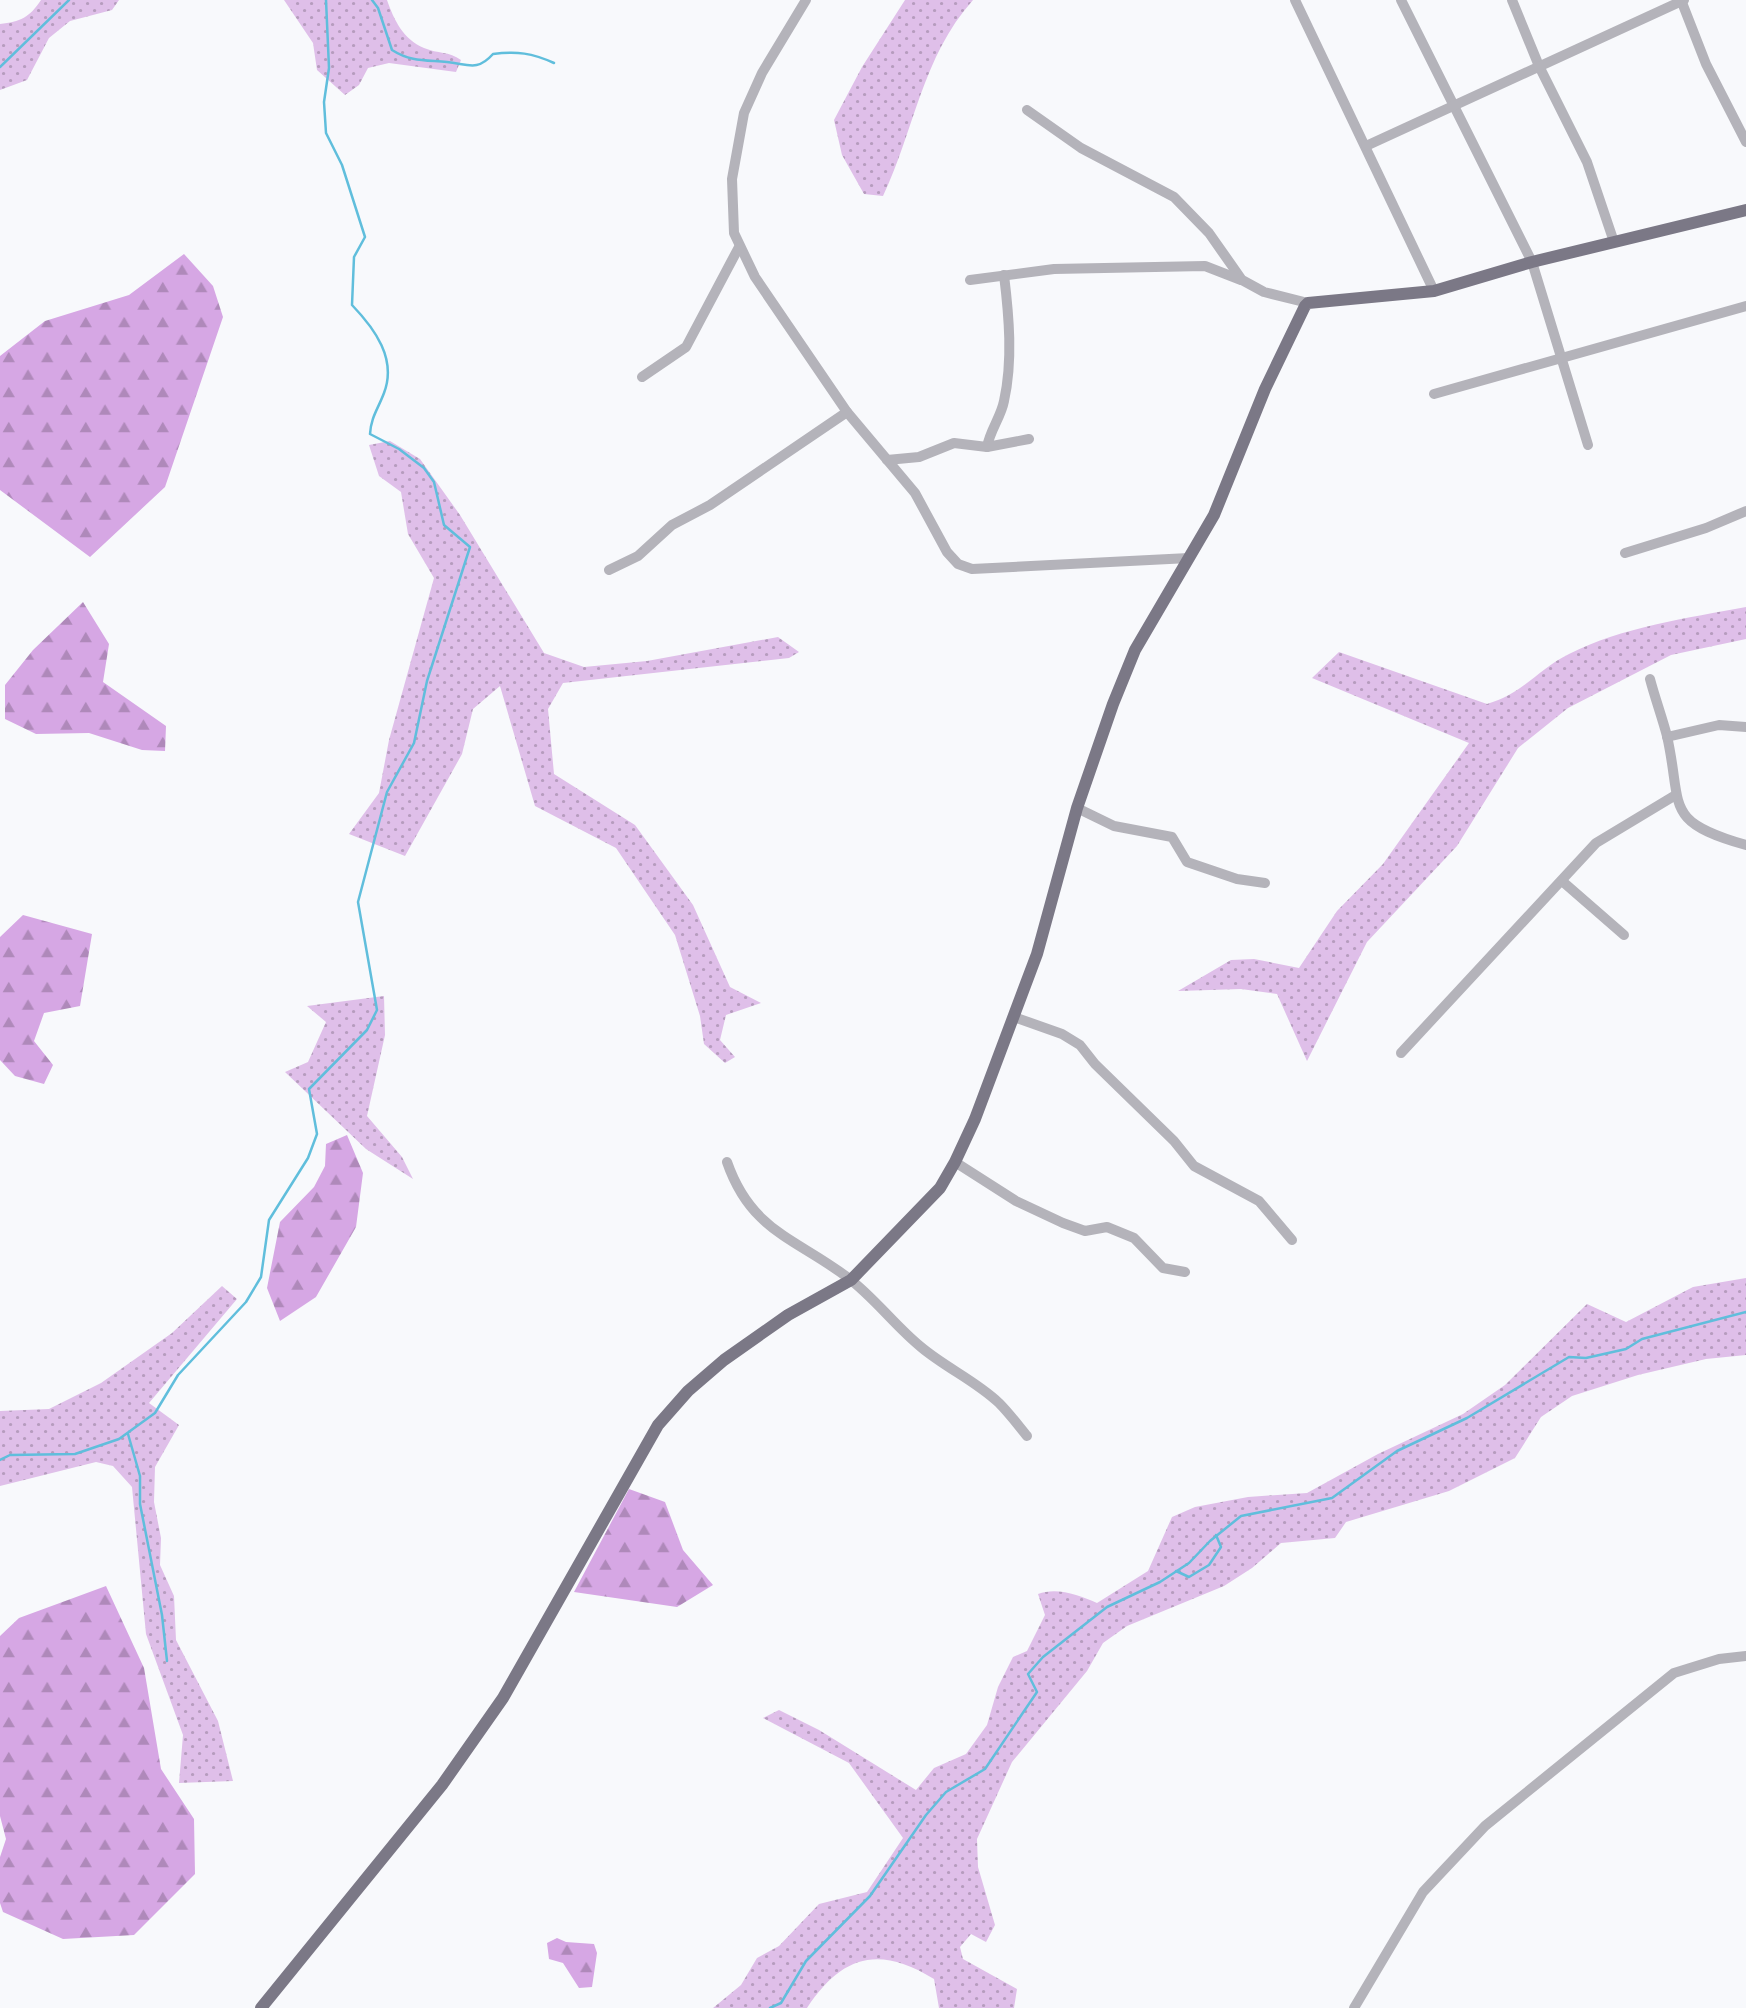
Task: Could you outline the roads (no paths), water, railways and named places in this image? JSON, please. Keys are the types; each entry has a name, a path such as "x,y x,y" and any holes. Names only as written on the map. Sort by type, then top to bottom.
{"main road":[{"path":"261,2008 442,1785 503,1698 658,1425 688,1391 724,1360 788,1315 851,1280 940,1188 955,1163 1037,954 1077,808 1135,650 1214,515 1270,379 1295,323 1308,303 1434,291 1532,262 1746,210"}],"street":[{"path":"806,0 748,100 739,129 732,179 732,220 739,247 755,277 847,412 915,494 947,552 958,564 972,569 1189,558"},
{"path":"1295,0 1434,291"},
{"path":"1401,0 1532,262 1588,445"},
{"path":"1512,0 1539,66 1587,162 1614,242"},
{"path":"1366,146 1682,0 1706,64 1746,142"},
{"path":"1027,110 1081,148 1174,197 1209,233 1242,280"},
{"path":"642,377 686,347 739,247"},
{"path":"970,280 1054,269 1205,266 1242,280 1264,292 1308,303"},
{"path":"987,447 989,431 1004,403 1009,321 1004,275"},
{"path":"1434,394 1746,306"},
{"path":"609,570 638,556 672,526 710,505 847,412"},
{"path":"887,460 919,457 954,443 987,447 1028,439"},
{"path":"1625,553 1706,528 1746,511"},
{"path":"1650,679 1667,737 1674,796 1685,815 1699,828 1746,845"},
{"path":"1667,737 1719,725 1746,727"},
{"path":"1401,1053 1596,843 1674,796"},
{"path":"1077,808 1114,826 1172,837 1187,862 1237,879 1265,883"},
{"path":"1562,881 1623,935"},
{"path":"1014,1017 1062,1034 1080,1045 1095,1064 1174,1141 1194,1166 1259,1201 1292,1240"},
{"path":"727,1162 736,1189 766,1223 794,1246 818,1257 851,1280 919,1346 999,1403 1027,1436"},
{"path":"955,1163 1016,1201 1063,1223 1085,1231 1107,1227 1134,1238 1163,1268 1185,1272"},
{"path":"1354,2008 1423,1892 1485,1826 1674,1673 1719,1659 1746,1656"}],"waterway":[{"path":"0,67 69,0"},
{"path":"0,1460 10,1455 75,1454 119,1439 155,1413 178,1375 246,1302 261,1277 269,1220 308,1158 317,1134 309,1089 367,1030 377,1010 358,902 387,792 414,743 427,681 470,547 444,525 434,482 424,468 399,449 370,434 373,418 384,393 388,368 376,334 352,305 354,257 365,237 342,165 326,133 324,102 329,68 326,0"},
{"path":"372,0 378,8 392,50 406,57 477,65 493,54 517,53 554,63"},
{"path":"770,2008 781,2003 806,1961 870,1896 926,1815 946,1792 985,1769 1037,1692 1028,1674 1043,1657 1107,1607 1160,1582 1189,1563 1210,1541 1241,1516 1332,1498 1397,1451 1467,1418 1569,1357 1586,1358 1626,1349 1642,1339 1746,1312"},
{"path":"128,1434 140,1476 140,1504 162,1615 167,1661"},
{"path":"1176,1571 1189,1577 1209,1565 1221,1547 1216,1535"}]}
